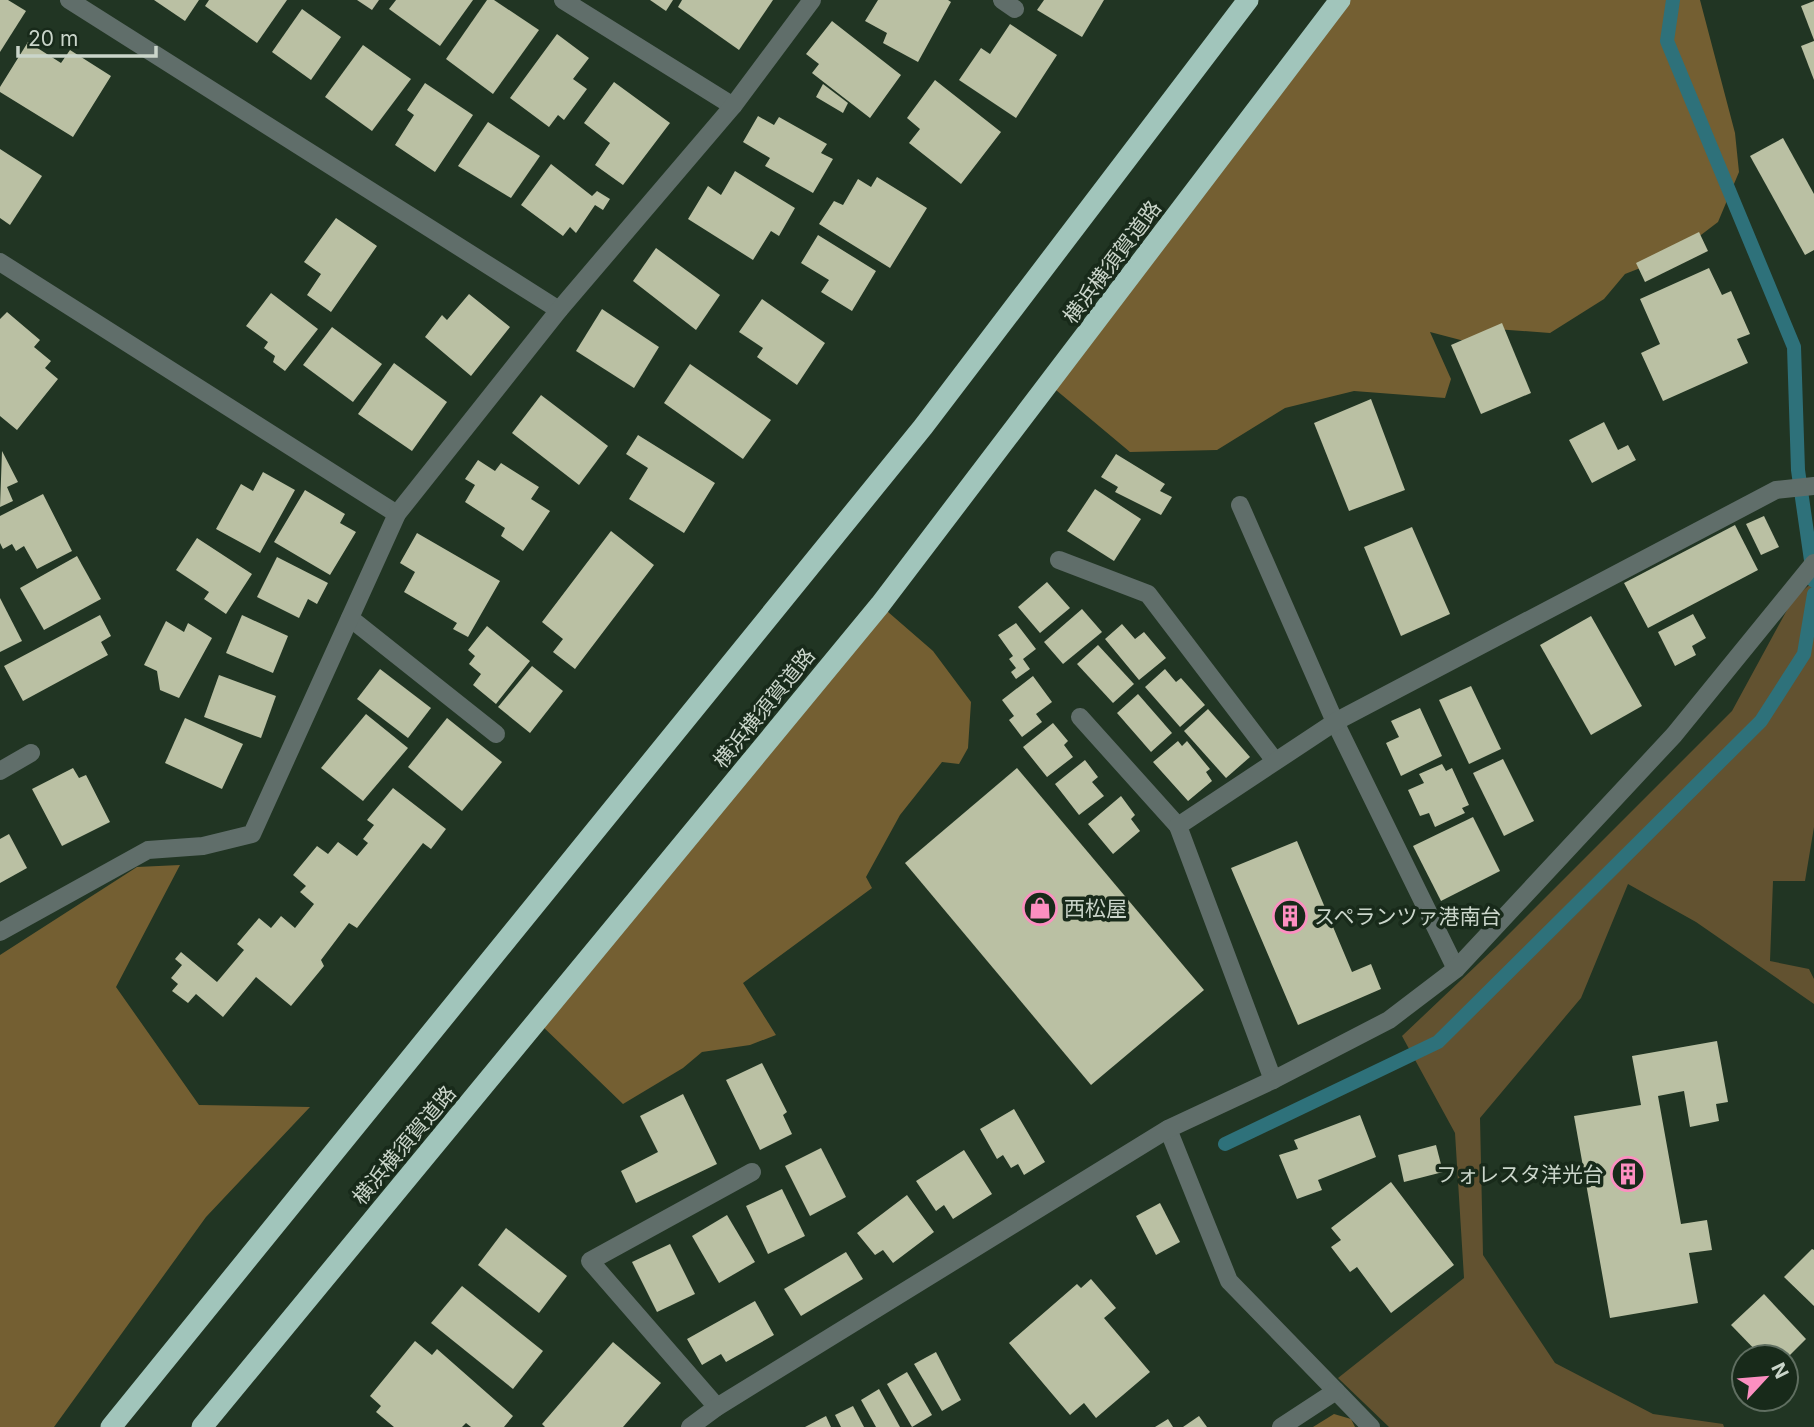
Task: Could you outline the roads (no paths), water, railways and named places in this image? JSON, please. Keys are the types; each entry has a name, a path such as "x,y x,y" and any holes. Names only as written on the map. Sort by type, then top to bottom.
{"highway":[{"path":"111,1427 923,427 1248,0"},
{"name":"横浜横須賀道路","path":"202,1427 880,606 1340,0"}],"street":[{"path":"69,0 559,310"},
{"path":"563,0 733,106"},
{"path":"0,932 148,850 203,846 252,834 397,514 559,310 733,106 812,0"},
{"path":"0,262 397,514"},
{"path":"1178,826 1335,722 1776,490 1814,485"},
{"path":"1240,505 1335,722 1456,969"},
{"path":"1059,559 1148,594 1275,761"},
{"path":"690,1427 717,1407 1168,1129 1273,1080 1389,1020 1456,969 1674,735 1786,593 1814,563"},
{"path":"350,618 496,734"},
{"path":"1080,718 1178,826 1273,1080"},
{"path":"0,771 31,753"},
{"path":"1168,1129 1228,1281 1371,1427"},
{"path":"717,1407 590,1261 752,1172"},
{"path":"1281,1427 1336,1391"}],"waterway":[{"path":"1673,0 1667,41 1794,347 1798,470 1814,581"},
{"path":"1225,1144 1438,1042 1761,721 1804,654 1814,594"}],"place":[{"name":"西松屋","path":"1040,908"},
{"name":"スペランツァ港南台","path":"1290,916"},
{"name":"フォレスタ洋光台","path":"1628,1174"}]}
